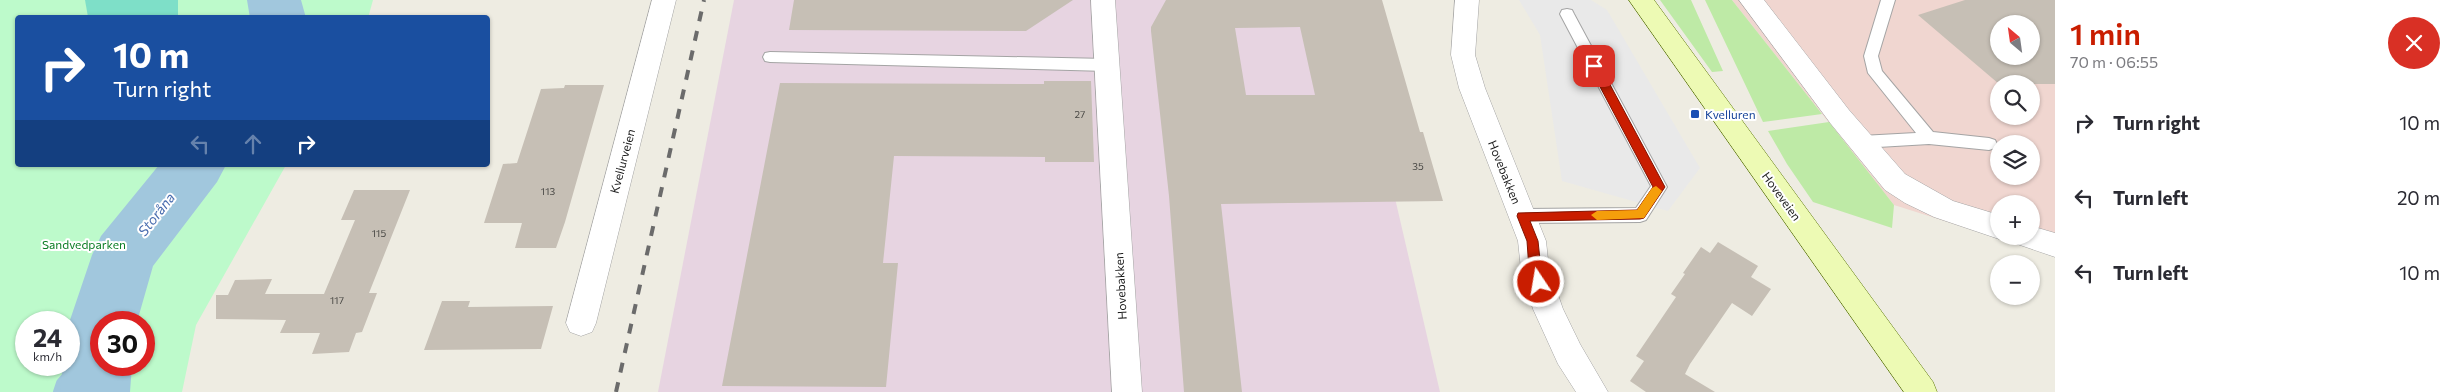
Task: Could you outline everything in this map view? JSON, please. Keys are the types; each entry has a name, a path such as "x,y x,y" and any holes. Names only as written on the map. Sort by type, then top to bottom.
{"main road":[{"name":"Hoveveien","path":"1642,0 1922,392"}],"street":[{"name":"Kvellurveien","path":"581,323 593,270 664,0"},
{"name":"Hovebakken","path":"1104,0 1127,392"},
{"name":"Hovebakken","path":"1467,0 1463,54 1472,88 1532,241 1535,269 1548,309 1569,354 1593,392"},
{"path":"1751,0 1876,163 1895,182 1915,195 1944,209 1990,224"},
{"path":"2040,240 2055,245"}],"lane":[{"path":"1888,0 1871,56 1875,73 1929,138"},
{"path":"1522,216 1640,215 1659,187 1567,14"},
{"path":"770,57 1107,65"},
{"path":"1861,142 1929,138 1989,144"}],"shaded area":[{"path":"734,0 1349,0 1440,392 658,392"},
{"path":"1519,0 1591,0 1607,10 1700,168 1668,211 1562,181 1540,35"},
{"path":"1732,0 2055,0 2055,256 2020,245 2040,245 2040,195 1990,195 1990,235 1894,205"}],"green space":[{"name":"Sandvedparken","path":"0,0 373,0 369,15 15,15 15,167 285,167 196,325 182,392 0,392"},
{"path":"85,0 178,0 178,15 88,15"},
{"path":"1660,0 1691,0 1723,71 1712,72"},
{"path":"1705,0 1732,0 1822,114 1763,122"},
{"path":"1829,122 1894,205 1892,228 1813,202 1787,164 1768,131"}],"pier":[{"path":"96,270 139,270 131,285 87,285"}],"building":[{"path":"794,0 1073,0 1026,31 789,30"},
{"path":"1166,0 1382,0 1420,132 1423,132 1443,201 1221,204 1242,392 1184,392 1169,196 1151,27","holes":["1300,27 1315,95 1246,95 1235,28"]},
{"path":"1965,0 2055,0 2055,84 2040,84 2040,75 1990,76 1918,15"},
{"path":"1044,81 1091,81 1094,162 1045,162 1045,157 894,156 883,263 898,263 886,387 722,386 780,83 1044,84"},
{"path":"565,85 604,85 565,222 556,248 515,248 522,223 484,223 503,164 517,163 541,89 564,88"},
{"path":"354,190 410,190 369,293 377,293 362,332 356,333 349,352 312,354 320,333 280,333 286,320 216,319 216,295 228,295 235,280 272,279 265,294 324,294 355,220 341,220"},
{"path":"1718,242 1758,266 1751,277 1771,289 1752,316 1732,303 1690,364 1685,374 1715,392 1646,392 1630,381 1644,361 1636,356 1676,297 1671,294 1701,247 1710,253"},
{"path":"442,301 470,301 468,307 553,306 541,349 424,350"}],"waterway":[{"name":"Storåna","path":"274,0 277,15"},
{"name":"Storåna","path":"106,311 124,255 193,167"},
{"path":"58,392 61,383 90,350"},
{"name":"Storåna","path":"95,392 96,376"}],"railway":[{"path":"616,392 704,0"}],"slow traffic":[{"path":"1597,215 1640,215 1656,191"}],"place":[{"name":"Kvelluren","path":"1695,114"}],"route":[{"path":"1539,282 1535,269 1532,241 1522,216 1640,215 1659,187 1594,66"}]}
